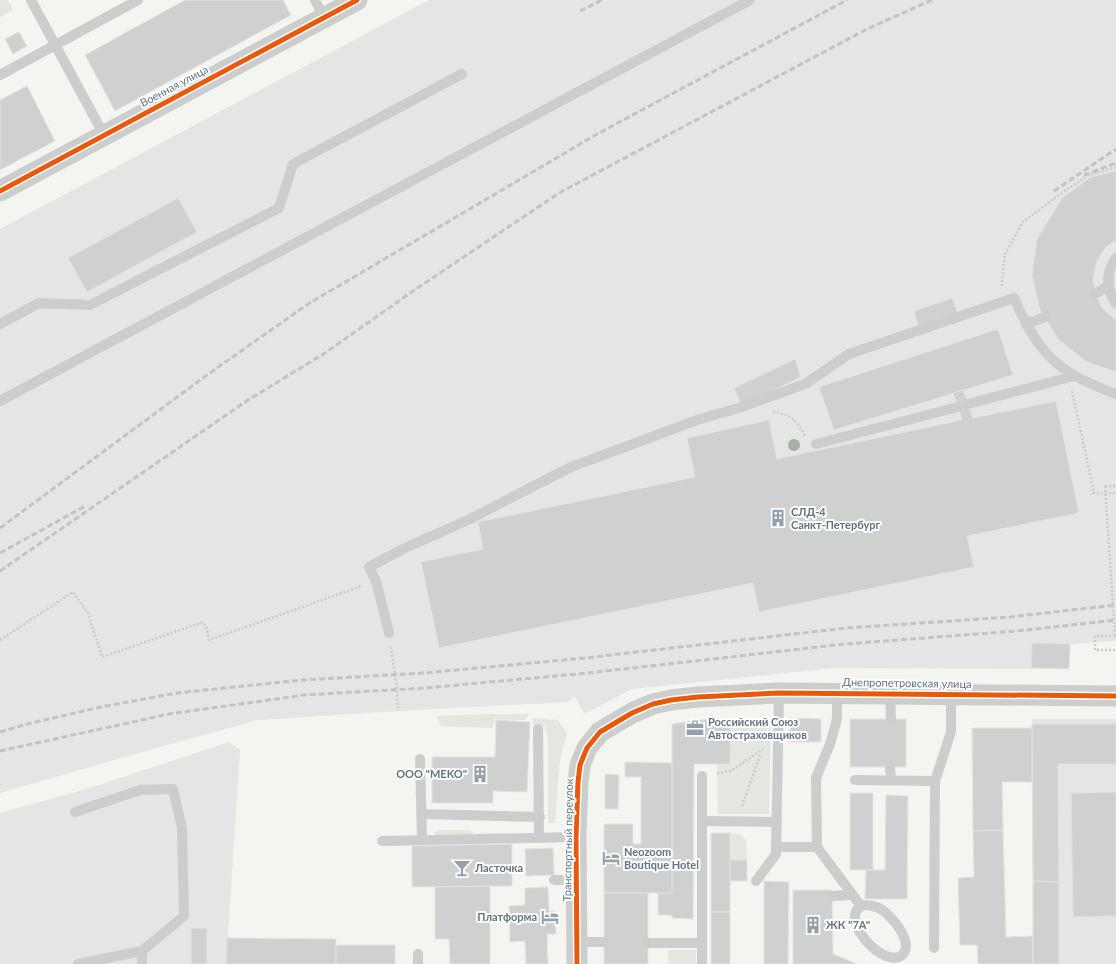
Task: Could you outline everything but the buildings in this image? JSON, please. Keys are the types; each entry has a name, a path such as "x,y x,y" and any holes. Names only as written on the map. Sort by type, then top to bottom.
{"street":[{"name":"Военная улица","path":"0,191 104,135 320,8 357,0"},
{"name":"Днепропетровская улица","path":"698,697 779,693 1116,696"},
{"name":"Транспортный переулок","path":"578,964 576,837 578,782 580,765 587,748 600,732 632,713 653,704 698,697"}],"lane":[{"path":"31,0 104,135"},
{"path":"0,75 138,0"},
{"path":"0,401 750,0"},
{"path":"0,324 39,304 90,305 279,208 293,164 462,74"},
{"path":"1116,258 1108,274 1108,286 1111,296 1116,304"},
{"path":"1095,294 1108,286"},
{"path":"389,633 376,581 369,567 403,549 470,519 571,467 700,419 739,408 805,384 849,354 1014,298 1026,324 1039,346 1056,364 1072,377 1116,394"},
{"path":"1026,324 1045,317"},
{"path":"968,404 1072,377"},
{"path":"816,444 958,407"},
{"path":"756,881 776,854 779,693"},
{"path":"837,693 838,719 830,744 816,778 817,847 861,906"},
{"path":"890,693 891,719"},
{"path":"934,948 935,781 951,732 951,694"},
{"path":"538,729 539,837"},
{"path":"420,759 422,840"},
{"path":"890,767 891,780"},
{"path":"702,776 702,964"},
{"path":"855,780 935,781"},
{"path":"75,812 140,790 173,789 182,828 184,916 142,951 78,964"},
{"path":"422,814 540,817"},
{"path":"702,821 776,822"},
{"path":"382,841 576,837"},
{"path":"776,847 817,847"},
{"path":"554,880 577,880"},
{"path":"832,896 852,895"},
{"path":"871,905 879,908 894,920 900,928 905,941 904,951 901,956 896,958 886,957 878,953 867,944 861,936 856,923 856,913 861,906 871,905"},
{"path":"577,942 604,942"},
{"path":"648,943 702,943"},
{"path":"142,951 142,964"}],"path":[{"path":"1002,279 1005,254 1023,222 1060,194 1089,175 1116,167"},
{"path":"1072,377 1093,493 1116,493"},
{"path":"1116,486 1105,486 1115,636 1095,636 1094,650 1116,650"},
{"path":"0,640 73,592 88,613 102,657 203,622 210,640 376,581"},
{"path":"389,633 398,711"},
{"path":"702,776 731,771 778,738"},
{"path":"736,822 763,749"}],"shaded area":[{"path":"0,0 8,0 13,10 0,17"},
{"path":"429,0 1116,0 1116,641 1070,644 1069,669 835,668 632,689 584,714 575,696 568,702 258,720 0,793 0,229"},
{"path":"529,714 525,720 495,719 492,728 441,726 436,716"},
{"path":"531,718 558,720 567,733 560,761 555,823 548,823 548,739 545,727 535,725"},
{"path":"731,719 771,719 769,814 718,814 717,764 730,763"},
{"path":"1032,719 1116,719 1116,964 1033,964"},
{"path":"229,742 240,750 226,964 0,964 0,813 90,788"},
{"path":"439,830 468,830 474,832 470,834 438,835 434,833"},
{"path":"730,833 741,835 746,840 747,860 730,860"},
{"path":"668,950 696,950 696,964 668,964"}],"railway":[{"path":"580,11 602,0"},
{"path":"0,528 207,375 308,304 599,133 847,0"},
{"path":"0,571 248,400 325,353 413,291 559,193 867,29 932,0"},
{"path":"1054,191 1116,149"},
{"path":"1084,175 1116,163"},
{"path":"0,553 87,505"},
{"path":"0,732 27,724 101,707 177,693 302,680 424,673 585,658 846,628 1010,617 1116,605"},
{"path":"0,751 169,714 304,695 425,688 588,673 845,644 1017,631 1116,620"}],"cycle path":[{"path":"0,191 357,0"},
{"path":"577,964 576,837 580,765 587,748 600,732 632,713 653,704 671,700 698,697 779,693 1116,696"}],"place":[{"name":"СЛД-4 Санкт-Петербург","path":"778,518"},
{"name":"Российский Союз Автостраховщиков","path":"695,728"},
{"name":"OOO \"MEKO\"","path":"480,774"},
{"name":"Neozoom Boutique Hotel","path":"611,858"},
{"name":"Ласточка","path":"462,868"},
{"name":"Платформа","path":"550,917"},
{"name":"ЖК \"7А\"","path":"813,925"}]}
